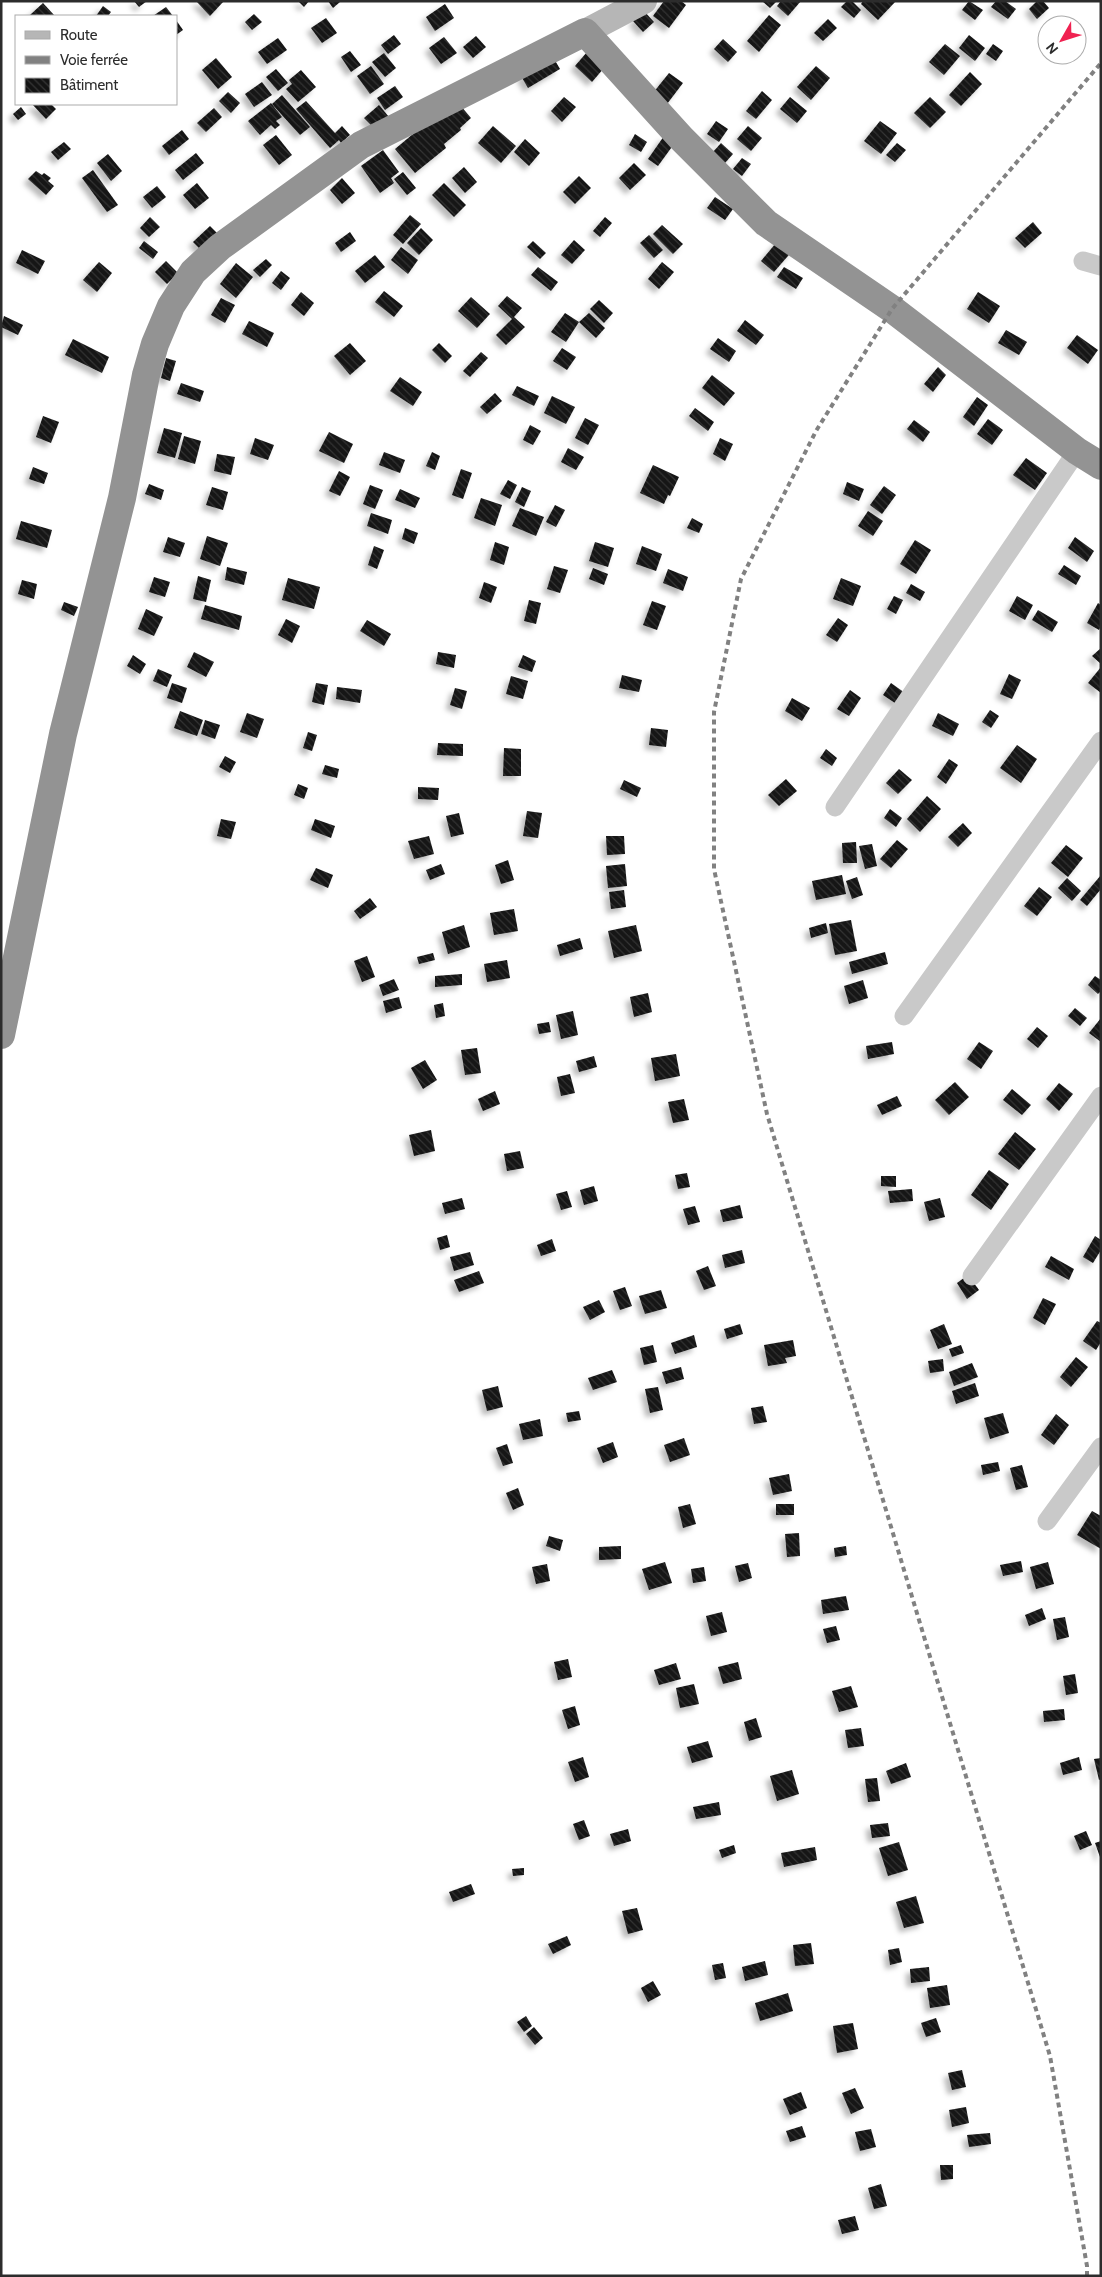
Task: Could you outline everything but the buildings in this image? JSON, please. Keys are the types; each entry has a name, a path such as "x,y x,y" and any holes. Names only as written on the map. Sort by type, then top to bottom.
{"highway":[{"path":"1,1035 63,734 122,498 146,375 155,344 171,306 193,272 220,248 361,145 586,32 681,138 766,223 892,309 1077,450 1101,466"}],"street":[{"path":"586,32 644,1"},
{"path":"835,807 1077,450"},
{"path":"904,1016 1101,742"},
{"path":"972,1276 1101,1096"},
{"path":"1047,1521 1101,1447"}],"railway":[{"path":"1087,2276 1087,2266 1050,2056 767,1114 714,869 714,712 741,579 816,431 892,309 1101,63"}]}
